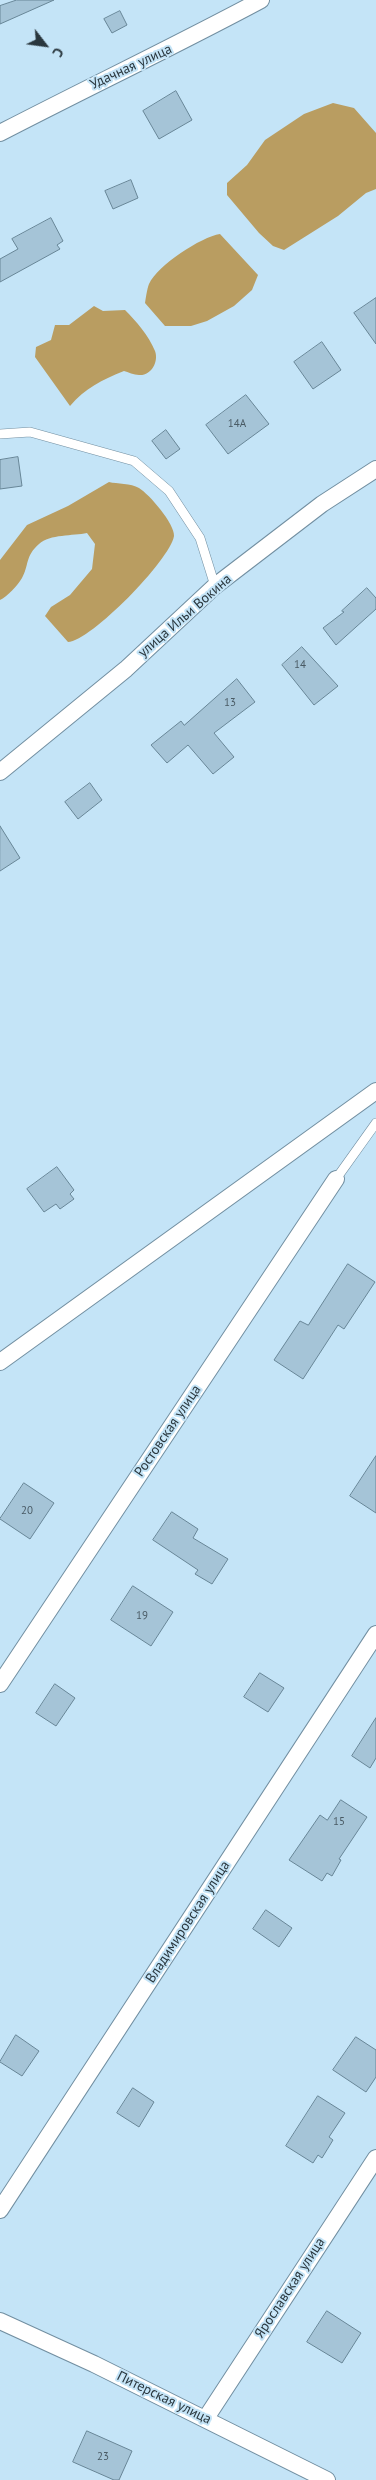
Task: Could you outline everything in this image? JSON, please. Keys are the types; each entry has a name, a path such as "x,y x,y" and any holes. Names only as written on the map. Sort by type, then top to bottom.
{"street":[{"name":"Удачная улица","path":"0,133 96,83 169,49 261,0"},
{"name":"улица Ильи Вокина","path":"0,772 126,669 215,586 322,504 376,469"},
{"path":"0,1362 376,1091"},
{"name":"Ростовская улица","path":"0,1684 336,1179"},
{"name":"Владимировская улица","path":"0,2210 376,1634"},
{"name":"Ярославская улица","path":"206,2418 376,2158"},
{"name":"Питерская улица","path":"0,2321 206,2418 327,2480"}],"lane":[{"path":"0,434 30,432 134,461 169,491 200,538 215,586"},
{"path":"336,1179 376,1123"}],"shaded area":[{"path":"333,103 354,108 376,133 376,189 366,193 338,216 284,250 273,246 259,233 227,195 227,183 247,165 265,140 304,114"},
{"path":"220,234 258,275 252,290 234,306 207,321 191,326 165,326 145,303 149,284 161,269 181,253 202,240"},
{"path":"94,306 103,311 125,310 149,340 155,351 156,360 153,368 143,375 124,371 101,381 88,389 70,406 35,357 36,347 51,340 55,325 69,325"},
{"path":"109,482 132,485 143,491 166,517 174,536 159,563 128,598 94,628 79,638 68,642 45,616 51,607 70,595 92,569 95,544 87,533 49,538 39,544 31,553 20,581 9,594 0,600 0,560 27,525 68,506"}],"building":[{"path":"17,0 54,0 0,24 0,6"},
{"path":"120,11 127,25 112,33 104,19"},
{"path":"176,91 192,120 159,139 143,111"},
{"path":"131,180 138,198 113,209 105,191"},
{"path":"51,218 63,241 57,245 60,249 0,282 0,259 18,249 12,239"},
{"path":"376,298 376,344 354,313"},
{"path":"322,342 341,370 313,389 294,362"},
{"path":"246,395 269,424 228,454 206,425"},
{"path":"166,430 180,449 166,459 152,441"},
{"path":"18,457 22,486 0,489 0,460"},
{"path":"367,588 376,598 376,609 336,645 323,628 344,612 342,611"},
{"path":"302,647 338,686 314,705 282,665"},
{"path":"237,679 255,702 214,733 234,757 213,774 188,745 167,763 151,745 181,721 184,725"},
{"path":"90,783 102,800 78,819 65,802"},
{"path":"0,826 20,858 0,871"},
{"path":"57,1167 74,1190 70,1194 74,1199 60,1209 56,1204 44,1212 27,1189"},
{"path":"348,1264 375,1282 344,1329 338,1325 303,1379 274,1360 300,1321 308,1325"},
{"path":"376,1456 376,1513 350,1496"},
{"path":"24,1483 54,1503 30,1539 0,1519"},
{"path":"172,1512 198,1529 193,1538 228,1559 212,1584 195,1574 198,1570 153,1540"},
{"path":"133,1586 173,1612 151,1646 111,1620"},
{"path":"260,1673 284,1688 268,1712 244,1697"},
{"path":"55,1684 75,1698 56,1726 36,1713"},
{"path":"376,1718 376,1758 370,1768 352,1756"},
{"path":"341,1800 367,1817 339,1859 341,1860 332,1876 327,1873 322,1881 289,1860 320,1815 327,1820"},
{"path":"266,1910 292,1928 279,1947 253,1929"},
{"path":"16,2035 39,2051 22,2076 0,2062"},
{"path":"356,2037 376,2050 376,2077 366,2092 333,2070"},
{"path":"133,2088 154,2102 139,2127 117,2113"},
{"path":"318,2096 345,2113 329,2137 333,2140 322,2158 318,2155 313,2163 286,2146"},
{"path":"327,2311 361,2333 342,2363 307,2342"},
{"path":"87,2431 132,2451 119,2480 114,2480 73,2462"}]}
